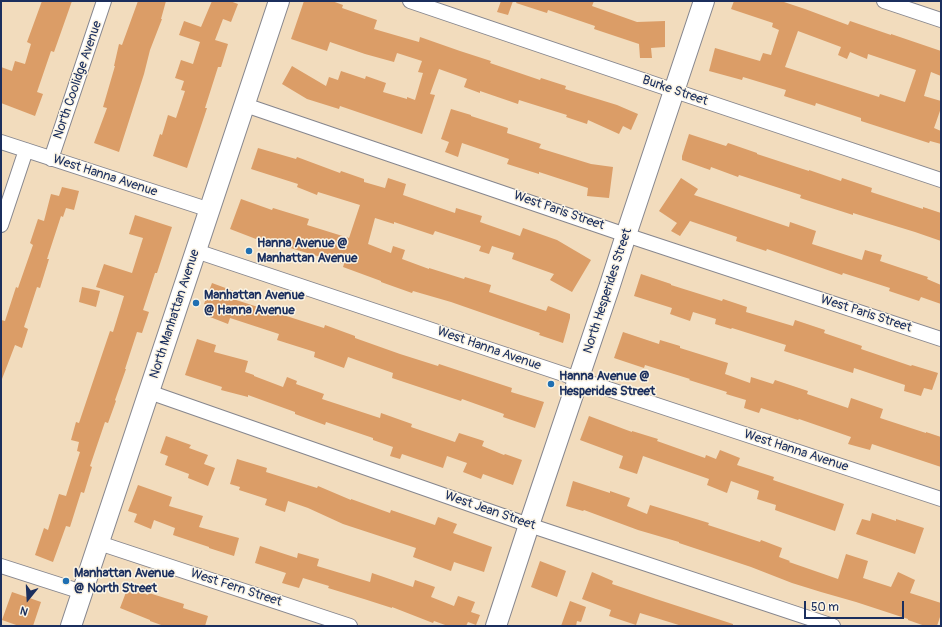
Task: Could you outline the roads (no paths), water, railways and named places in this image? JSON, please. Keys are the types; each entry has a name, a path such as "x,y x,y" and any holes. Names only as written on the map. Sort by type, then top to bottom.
{"street":[{"name":"North Coolidge Avenue","path":"51,159 104,1"},
{"name":"North Manhattan Avenue","path":"71,626 279,1"},
{"name":"Burke Street","path":"410,1 941,180"},
{"name":"North Hesperides Street","path":"496,626 578,379 610,288 626,234 704,1"},
{"path":"884,1 941,20"},
{"name":"West Paris Street","path":"245,105 941,340"},
{"name":"West Hanna Avenue","path":"1,142 210,210"},
{"path":"1,225 26,150"},
{"name":"West Hanna Avenue","path":"196,251 941,499"},
{"name":"West Jean Street","path":"149,392 529,525 833,626"},
{"name":"West Fern Street","path":"99,543 350,626"},
{"path":"1,566 82,592"}],"place":[{"name":"Hanna Avenue @ Manhattan Avenue","path":"249,251"},
{"name":"Manhattan Avenue @ Hanna Avenue","path":"196,303"},
{"name":"Hanna Avenue @ Hesperides Street","path":"551,384"},
{"name":"Manhattan Avenue @ North Street","path":"66,581"}]}
